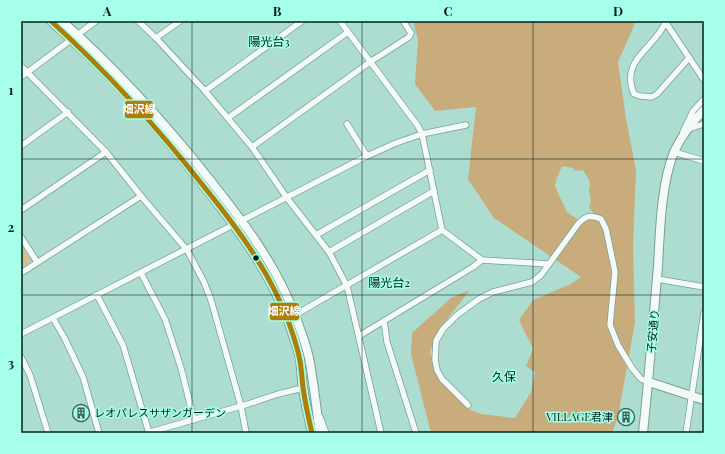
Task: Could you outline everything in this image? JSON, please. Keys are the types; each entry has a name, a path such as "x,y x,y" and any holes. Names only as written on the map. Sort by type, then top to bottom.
{"street":[{"path":"51,21 94,51 160,119 182,145 238,222 278,297 300,356 303,388 312,433"},
{"path":"62,21 74,37"},
{"path":"21,77 96,21"},
{"path":"138,21 156,38 205,91 252,147 287,198 329,252 347,286 381,433"},
{"path":"156,38 180,21"},
{"path":"205,91 302,21"},
{"path":"340,21 418,126 422,134 442,230 482,260 549,264"},
{"path":"252,147 410,35 410,30 403,21"},
{"path":"689,58 657,94 652,97 634,94 630,76 632,65 666,22 704,80"},
{"path":"228,118 348,32"},
{"path":"21,66 106,152 186,250 204,282 211,300 241,406 246,433"},
{"path":"680,142 687,122 693,111 704,98"},
{"name":"子安通り","path":"643,433 657,280 660,229 665,188 674,152 688,129 704,110"},
{"path":"21,146 68,112"},
{"path":"347,124 367,156"},
{"path":"688,129 704,124"},
{"path":"21,334 367,156 396,143 422,134 466,125"},
{"path":"21,210 106,152"},
{"path":"674,152 704,160"},
{"path":"316,236 430,170"},
{"path":"329,252 434,192"},
{"path":"21,273 141,196"},
{"path":"468,404 442,379 437,370 435,360 436,342 443,329 457,315 485,296 493,292 532,282 541,275 584,218 590,215 601,219 606,229 615,272 610,326 618,345 632,368 641,379 704,400"},
{"path":"238,222 254,237 274,270 295,315 308,358 320,433"},
{"path":"295,315 442,230"},
{"path":"21,238 37,262"},
{"path":"359,336 473,267 482,260"},
{"path":"141,272 165,319 181,368 194,420"},
{"path":"657,280 704,287"},
{"path":"97,295 123,345 148,433 278,394 303,388"},
{"path":"686,433 704,312"},
{"path":"53,318 83,377 99,433"},
{"path":"384,321 387,342 416,433"},
{"path":"21,357 30,375 48,433"},
{"path":"316,410 326,433"},
{"path":"307,433 310,420"}],"path":[{"path":"168,119 205,91"},
{"path":"106,152 147,126"},
{"path":"485,296 490,315 489,331"}],"shaded area":[{"path":"413,21 636,21 618,62 626,119 636,170 633,246 635,322 618,417 612,433 431,433 411,354 412,333 451,298 470,290 440,328 430,352 438,379 468,409 481,414 515,418 531,392 535,372 526,366 533,349 519,320 533,300 571,284 581,277 494,218 468,179 476,107 435,111 415,84 418,40","holes":["562,166 573,168 576,171 583,170 589,180 591,202 589,208 594,213 595,219 584,218 578,220 567,212 557,191 555,185"]},
{"path":"21,243 31,261 21,268"}],"transit line":[{"name":"畑沢線","path":"51,21 112,80 150,122 218,204 254,254 274,289 290,326 300,361 305,399 312,433"}],"place":[{"name":"レオパレスサザンガーデン","path":"81,413"},
{"name":"VILLAGE君津","path":"626,417"}],"district":[{"name":"陽光台3","path":"269,42"},
{"name":"陽光台2","path":"389,283"},
{"name":"久保","path":"504,377"}]}
